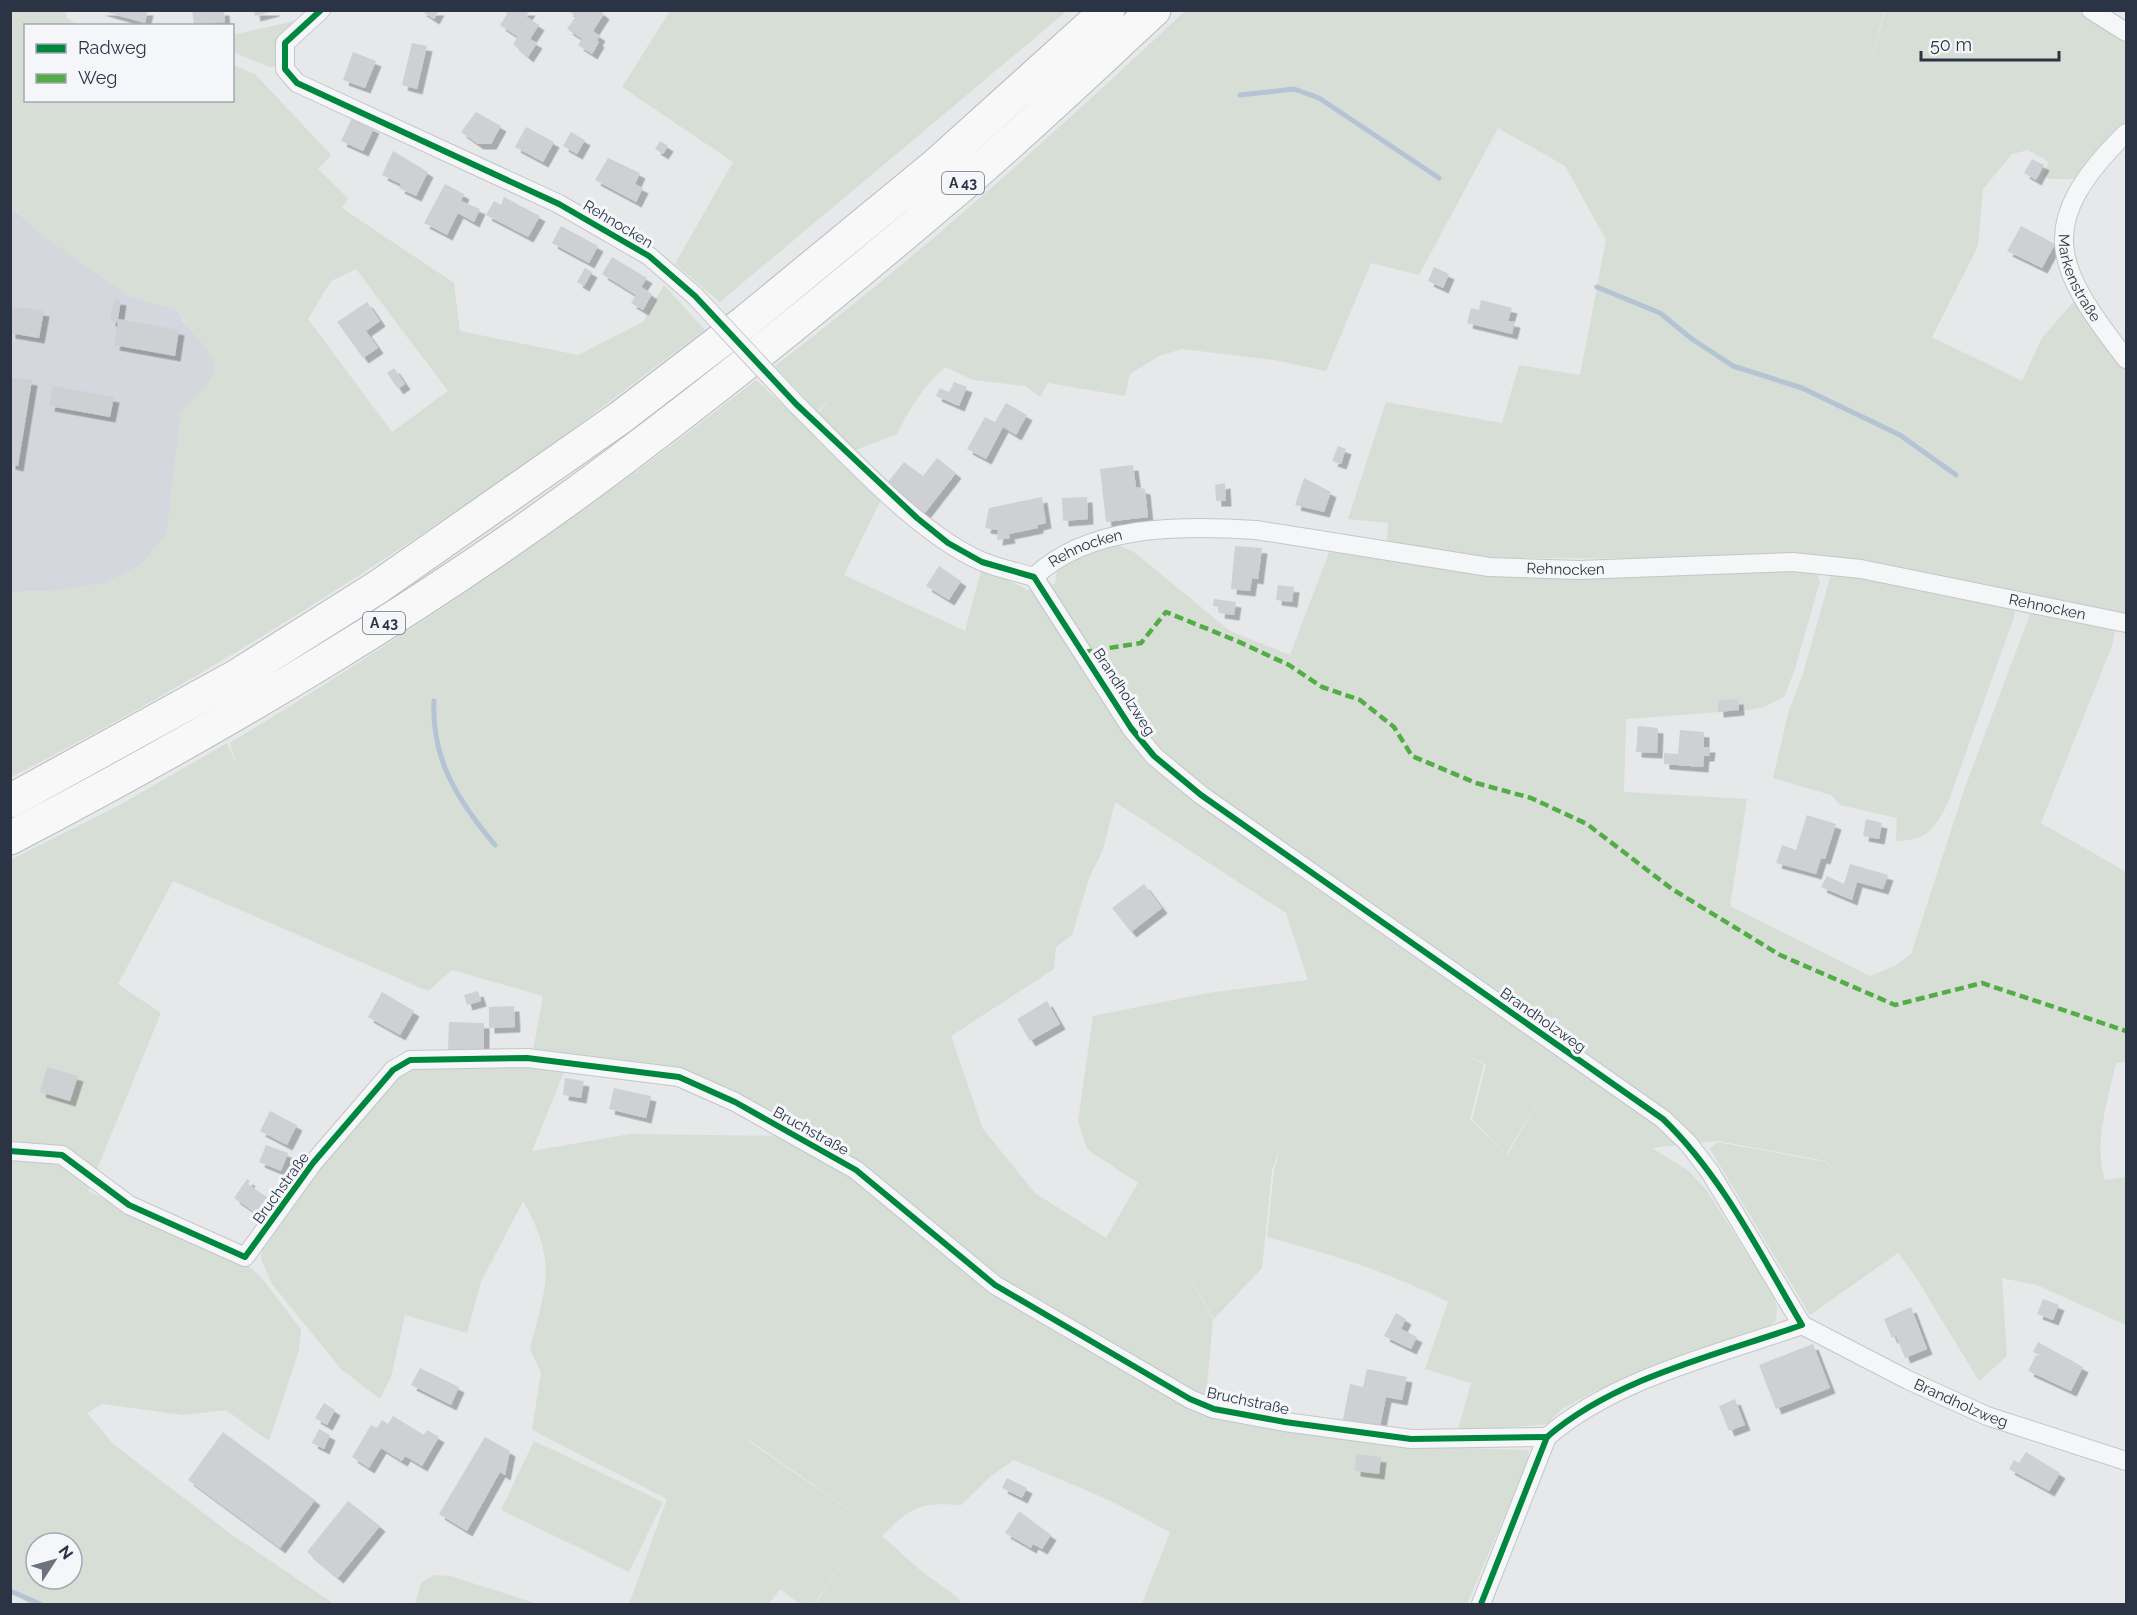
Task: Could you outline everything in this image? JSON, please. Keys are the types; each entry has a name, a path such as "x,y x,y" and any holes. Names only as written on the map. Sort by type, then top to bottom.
{"highway":[{"name":"A 43","path":"10,801 237,676 378,587 621,417 745,322 910,186 1108,10"},
{"name":"A 43","path":"10,838 114,783 285,684 406,609 620,461 941,203 1154,10"}],"street":[{"name":"Rehnocken","path":"321,10 285,43 285,69 297,83 559,204 649,256 695,296 796,404 876,482 948,543 982,562 1034,577 1049,562 1082,545 1110,537 1221,527 1256,530 1489,567 1579,570 1711,563 1816,564 1861,569 2127,623"},
{"path":"2091,10 2127,32"},
{"name":"Markenstraße","path":"2127,133 2091,169 2073,197 2066,219 2064,241 2074,285 2127,359"},
{"name":"Brandholzweg","path":"1034,577 1131,728 1154,756 1201,795 1663,1119 1688,1143 1710,1172 1802,1325 1908,1380 1987,1416 2127,1461"},
{"name":"Bruchstraße","path":"10,1151 62,1155 129,1205 245,1257 313,1163 393,1070 410,1060 527,1058 679,1077 735,1102 856,1170 995,1285 1190,1399 1214,1409 1286,1422 1411,1439 1547,1437"},
{"path":"1481,1605 1547,1437 1580,1411 1622,1388 1802,1325"}],"shaded area":[{"path":"11,10 66,11 67,18 76,24 24,24 24,102 234,102 234,65 255,74 331,155 318,169 348,198 342,208 454,283 460,331 578,355 643,322 664,285 705,330 523,465 336,590 208,669 11,777 11,592 54,591 105,583 141,565 167,533 181,411 209,383 216,369 209,353 177,310 129,296 40,234 16,210 11,215","holes":["356,269 448,391 392,432 308,319 331,281"]},
{"path":"670,11 1067,11 720,302 675,264 733,162 622,87"},
{"path":"1185,11 1884,11 1868,75 1885,11 2082,11 2126,38 2126,125 2077,179 2050,179 2043,175 2049,162 2028,150 2012,154 1983,189 1978,246 1932,337 2022,381 2042,338 2075,300 2126,371 2126,616 1926,573 1833,559 1492,558 1387,544 1388,523 1348,519 1386,402 1502,423 1519,365 1580,375 1606,240 1565,166 1498,128 1419,275 1371,263 1326,371 1274,360 1182,349 1159,356 1130,374 1125,396 1048,383 1040,397 1025,386 973,380 945,367 918,398 897,434 853,451 819,413 832,396 818,412 775,366 829,324 985,193"},
{"path":"304,19 277,67 269,67 234,52 234,35"},
{"path":"15,210 41,234 129,296 177,310 183,321 212,354 216,369 209,383 181,412 167,533 141,565 105,583 54,591 11,592 10,215"},
{"path":"756,380 882,498 844,575 965,631 982,567 1028,590 1055,584 1057,571 1085,550 1113,543 1134,552 1230,631 1290,655 1330,550 1549,578 1739,568 1816,572 1820,581 1794,672 1784,697 1764,707 1747,710 1626,719 1624,792 1747,799 1730,906 1870,976 1895,966 1911,954 1965,787 2033,606 2116,626 2112,646 2041,823 2126,872 2126,1062 2116,1063 2103,1122 2101,1151 2105,1180 2126,1177 2126,1325 2037,1285 2002,1278 2007,1356 1979,1381 1915,1276 1898,1253 1810,1315 1710,1149 1717,1142 1826,1162 1846,1187 1826,1161 1718,1141 1652,1148 1689,1171 1707,1191 1773,1294 1777,1307 1776,1320 1766,1330 1593,1392 1561,1410 1547,1424 1457,1433 1471,1383 1425,1369 1448,1302 1359,1265 1267,1237 1274,1171 1280,1149 1272,1170 1262,1268 1214,1319 1167,1237 1213,1319 1206,1398 983,1272 841,1152 690,1072 533,1051 543,996 452,970 428,991 173,881 118,984 161,1013 88,1191 189,1241 243,1262 260,1276 301,1329 299,1350 269,1441 226,1410 183,1415 102,1404 87,1413 113,1444 231,1534 334,1604 28,1604 10,1588 10,860 118,806 227,743 236,764 230,743 365,658 498,570 629,477","holes":["1115,802 1286,913 1308,980 1208,993 1093,1016 1078,1121 1087,1149 1138,1183 1106,1238 1035,1193 983,1129 951,1036 1054,969 1056,947 1072,935 1089,878 1103,850","1450,1046 1486,1065 1472,1119 1506,1154 1547,1087 1507,1155 1470,1119 1484,1065"]},
{"path":"1832,571 2014,610 2015,614 1948,803 1934,827 1922,836 1896,841 1897,818 1840,805 1831,795 1773,778 1789,710 1802,677"},
{"path":"420,1065 566,1067 532,1151 630,1134 781,1136 847,1172 993,1291 1192,1407 1408,1446 1529,1450 1527,1464 1467,1604 1142,1604 1170,1532 1109,1500 1014,1460 991,1476 961,1505 935,1504 917,1508 901,1518 882,1536 920,1570 957,1597 962,1604 815,1604 869,1524 814,1604 800,1604 780,1589 769,1604 629,1604 667,1499 532,1430 541,1372 530,1349 541,1308 546,1274 541,1241 523,1201 481,1282 467,1333 405,1315 391,1377 380,1399 341,1369 272,1284 261,1259 262,1244 393,1077","holes":["749,1440 868,1523 748,1441"]},
{"path":"534,1441 663,1502 629,1572 501,1510"},
{"path":"434,1575 450,1576 538,1604 415,1604 421,1583"}],"building":[{"path":"99,10 148,10 145,23"},
{"path":"192,10 224,10 225,22 194,24"},
{"path":"254,10 274,10 274,11 255,16"},
{"path":"420,10 439,10 434,19"},
{"path":"506,10 530,10 526,16 539,25 530,39 537,43 528,57 513,44 518,37 500,25 507,14"},
{"path":"567,10 599,10 604,14 593,31 600,36 592,54 578,45 582,39 567,29 576,16"},
{"path":"412,43 427,46 417,89 402,85"},
{"path":"353,52 376,61 365,88 343,80"},
{"path":"476,112 501,126 491,144 478,144 461,132"},
{"path":"352,118 374,128 363,151 341,141"},
{"path":"526,127 554,142 543,162 515,147"},
{"path":"571,132 585,140 577,154 563,146"},
{"path":"660,141 668,146 663,154 655,149"},
{"path":"393,151 428,172 416,196 399,188 401,184 382,175"},
{"path":"608,158 640,173 635,184 643,188 636,202 595,180"},
{"path":"2032,159 2044,165 2036,180 2024,173"},
{"path":"445,184 464,194 461,201 480,209 474,222 458,213 447,235 424,223"},
{"path":"504,197 540,216 528,237 486,215 494,201 501,205"},
{"path":"561,226 598,246 589,263 552,243"},
{"path":"2021,226 2055,244 2042,268 2007,251"},
{"path":"612,257 647,278 641,287 652,294 643,310 631,303 636,295 602,274"},
{"path":"1434,267 1449,274 1443,288 1428,281"},
{"path":"585,268 592,272 584,286 577,282"},
{"path":"114,299 121,300 118,319 179,330 175,356 114,345 118,322 110,321"},
{"path":"1481,300 1512,308 1508,321 1515,322 1512,334 1467,323 1471,308 1479,310"},
{"path":"367,302 380,321 366,331 378,348 363,358 337,322"},
{"path":"10,306 44,311 39,338 10,333"},
{"path":"394,368 405,384 398,389 387,373"},
{"path":"10,377 32,380 18,466 10,464"},
{"path":"954,382 967,387 959,406 936,396 940,388 949,392"},
{"path":"53,386 114,397 110,417 49,406"},
{"path":"1006,403 1027,415 1016,435 1003,427 986,459 967,449 985,417 995,422"},
{"path":"1338,446 1346,449 1341,464 1332,461"},
{"path":"937,458 956,473 925,513 887,483 904,462 923,476"},
{"path":"1133,465 1136,487 1145,489 1148,517 1106,522 1100,469"},
{"path":"1304,478 1331,492 1324,512 1295,505"},
{"path":"1225,483 1226,501 1216,501 1215,485"},
{"path":"1042,497 1046,523 1038,525 1038,528 1009,534 1010,538 997,540 998,530 985,528 989,508"},
{"path":"1087,497 1088,519 1063,521 1062,498"},
{"path":"1235,546 1262,548 1258,579 1252,578 1250,591 1231,589"},
{"path":"939,566 961,581 949,600 926,586"},
{"path":"1278,585 1294,587 1292,602 1276,600"},
{"path":"1214,599 1236,602 1234,615 1219,613 1220,607 1213,606"},
{"path":"1738,699 1739,710 1718,712 1718,701"},
{"path":"1638,726 1658,728 1657,753 1636,752"},
{"path":"1680,730 1704,732 1704,747 1710,747 1709,756 1704,756 1703,767 1664,764 1664,753 1678,754"},
{"path":"1807,815 1836,824 1825,859 1821,858 1816,874 1776,863 1782,845 1796,850"},
{"path":"1866,819 1882,823 1879,839 1863,836"},
{"path":"1850,864 1888,875 1883,889 1857,882 1852,900 1821,887 1827,876 1844,884"},
{"path":"1144,884 1162,908 1131,932 1112,908"},
{"path":"478,991 481,1001 467,1005 464,995"},
{"path":"382,992 414,1011 400,1035 368,1017"},
{"path":"1047,1001 1060,1024 1030,1041 1017,1019"},
{"path":"514,1006 515,1027 489,1028 489,1007"},
{"path":"449,1022 484,1023 484,1050 448,1050"},
{"path":"47,1067 78,1076 70,1101 40,1092"},
{"path":"565,1078 584,1081 581,1098 563,1095"},
{"path":"614,1088 651,1096 646,1118 609,1109"},
{"path":"270,1111 297,1125 287,1145 260,1131"},
{"path":"266,1145 288,1153 281,1171 259,1162"},
{"path":"247,1179 250,1181 248,1184 271,1200 260,1216 234,1198"},
{"path":"2043,1299 2059,1305 2053,1320 2037,1314"},
{"path":"1911,1307 1927,1349 1905,1358 1896,1336 1892,1338 1884,1319"},
{"path":"1396,1313 1406,1319 1401,1329 1417,1337 1411,1349 1384,1336"},
{"path":"2038,1342 2083,1367 2071,1391 2028,1371 2036,1355 2047,1359 2033,1352"},
{"path":"1813,1344 1830,1388 1776,1409 1759,1365"},
{"path":"420,1368 459,1387 451,1405 411,1385"},
{"path":"1367,1369 1407,1377 1402,1400 1386,1397 1379,1432 1342,1424 1350,1384 1363,1387"},
{"path":"1735,1399 1745,1425 1729,1431 1719,1406"},
{"path":"324,1403 335,1410 327,1425 315,1418"},
{"path":"393,1416 424,1435 427,1430 439,1437 422,1466 405,1456 402,1461 381,1448 369,1468 352,1457 371,1425 377,1428 382,1420 388,1424"},
{"path":"319,1429 330,1435 324,1449 312,1443"},
{"path":"223,1432 315,1500 280,1548 188,1480"},
{"path":"485,1437 510,1451 505,1475 500,1472 467,1531 439,1514"},
{"path":"2026,1452 2060,1473 2049,1491 2009,1469 2014,1460 2019,1463"},
{"path":"1356,1454 1381,1457 1379,1474 1355,1471"},
{"path":"1007,1478 1027,1488 1022,1498 1002,1488"},
{"path":"348,1501 380,1526 338,1578 307,1552"},
{"path":"1019,1511 1051,1535 1042,1549 1033,1544 1031,1548 1005,1533"}],"waterway":[{"path":"1240,95 1294,89 1319,98 1439,178"},
{"path":"1597,287 1660,313 1692,339 1733,366 1802,388 1900,435 1956,475"},
{"path":"434,701 434,722 442,761 459,796 495,845"},
{"path":"10,1591 40,1604"}],"marked path":[{"path":"1083,652 1141,643 1166,612 1289,665 1322,687 1360,700 1394,727 1412,756 1476,783 1531,798 1587,824 1672,889 1780,955 1895,1005 1982,983 2126,1031"}],"cycle path":[{"path":"321,10 285,43 285,69 297,83 559,204 649,256 695,296 796,404 917,518 948,543 982,562 1034,577 1131,728 1154,756 1201,795 1663,1119 1704,1166 1739,1217 1802,1325 1668,1370 1635,1384 1574,1416 1547,1437 1481,1604"},
{"path":"10,1151 62,1155 129,1205 245,1257 313,1163 393,1070 410,1060 527,1058 679,1077 735,1102 856,1170 995,1285 1190,1399 1214,1409 1285,1422 1411,1439 1547,1437"}]}
